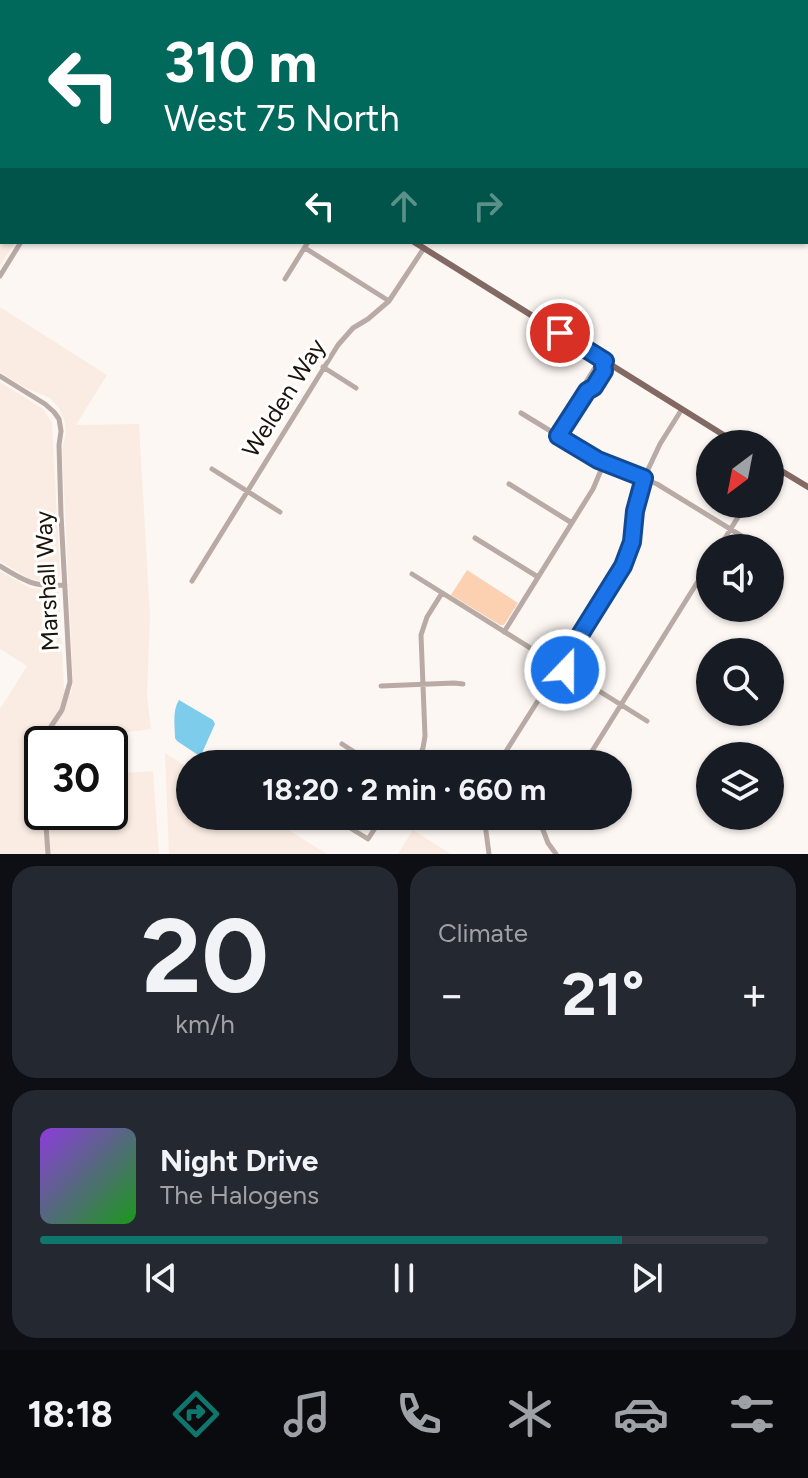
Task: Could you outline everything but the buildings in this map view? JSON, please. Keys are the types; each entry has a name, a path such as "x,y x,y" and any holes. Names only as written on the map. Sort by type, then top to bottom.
{"main road":[{"path":"417,244 716,430"},
{"path":"784,473 808,487"}],"street":[{"path":"0,276 20,244"},
{"path":"285,279 306,245 389,301"},
{"name":"Welden Way","path":"192,581 338,345 353,328 389,301 424,248"},
{"path":"558,436 587,391 586,382 596,366 604,363"},
{"path":"323,367 356,388"},
{"name":"Marshall Way","path":"0,376 54,412 61,431 59,445 70,682 62,710 51,726"},
{"path":"507,750 623,566 632,542 635,511 644,478 682,409"},
{"path":"521,413 604,463 657,484 738,534"},
{"path":"504,632 593,489 604,463"},
{"path":"212,469 280,512"},
{"path":"509,484 572,523"},
{"path":"727,534 737,518"},
{"path":"475,538 538,577"},
{"path":"0,566 29,583 65,585"},
{"path":"412,574 647,721"},
{"path":"593,750 696,584"},
{"path":"422,750 425,736 421,635 427,617 442,593"},
{"path":"381,686 463,684"},
{"path":"342,744 351,750"},
{"path":"46,830 48,854"},
{"path":"354,830 368,839 374,830"},
{"path":"486,830 489,854"},
{"path":"544,830 555,854"}],"shaded area":[{"path":"0,244 14,244 0,266"},
{"path":"0,307 107,375 76,425 139,424 150,616 147,696 151,729 128,732 128,726 24,726 24,830 128,830 128,773 153,771 159,854 0,854 0,709 27,666 0,649 0,571 30,588 59,592 64,689 71,694 73,682 62,449 65,423 59,408 50,398 0,372"},
{"path":"0,382 43,409 52,422 60,575 54,581 31,580 0,561"},
{"path":"467,570 518,603 504,625 451,595"},
{"path":"165,753 176,760 176,830 288,830 327,854 169,854"},
{"path":"413,830 451,854 398,854"}],"water":[{"path":"179,700 213,720 215,724 203,750 190,750 175,738"}],"route":[{"path":"560,333 605,361 604,371 594,387 587,391 558,436 598,460 644,478 628,554 560,667 565,670"}]}
